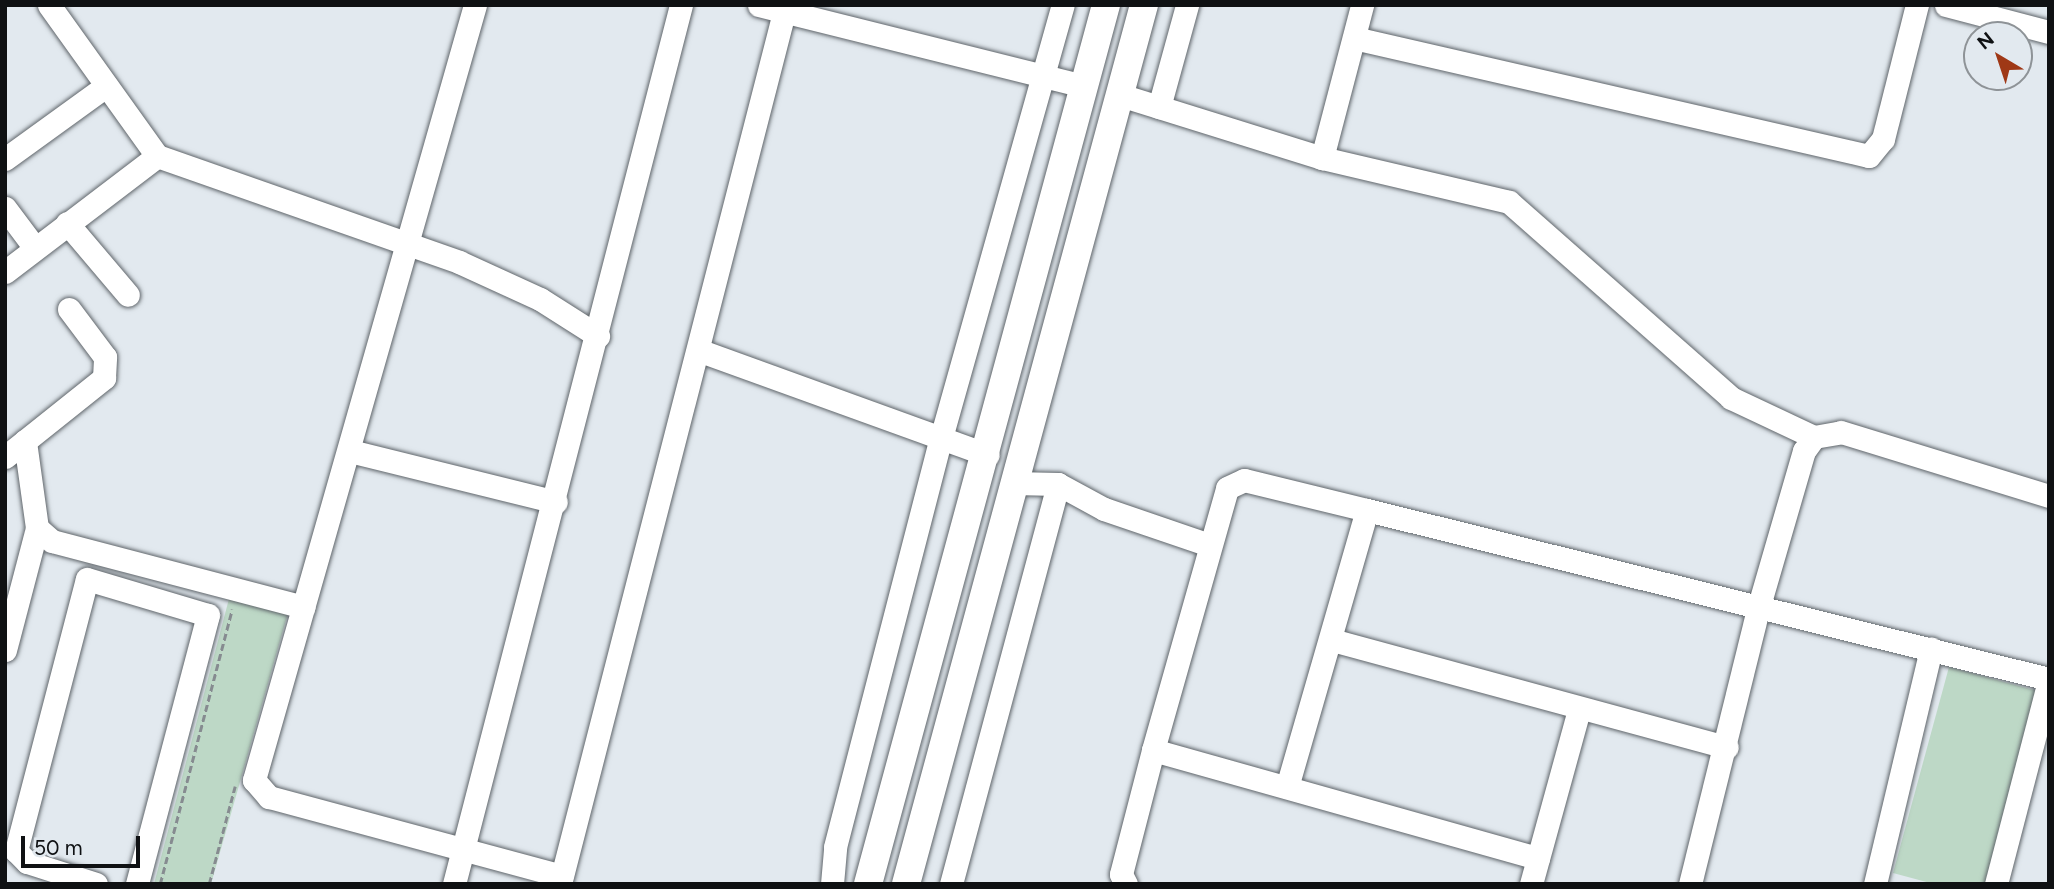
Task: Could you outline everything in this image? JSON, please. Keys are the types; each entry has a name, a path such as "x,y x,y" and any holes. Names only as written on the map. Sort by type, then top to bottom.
{"main road":[{"path":"868,884 988,454 1106,5"},
{"path":"906,884 1144,5"},
{"path":"1084,86 1120,95"}],"street":[{"path":"50,5 157,156 405,242 540,299 598,336"},
{"path":"475,5 405,242 350,451 256,758 259,789 561,880 784,12"},
{"path":"454,884 556,502 681,5"},
{"path":"759,5 784,12 841,13 1044,79 1084,86"},
{"path":"832,884 835,847 941,438 1063,5"},
{"path":"1159,107 1187,5"},
{"path":"1322,158 1362,5"},
{"path":"1354,38 1869,156 1883,139 1917,5"},
{"path":"1947,5 1995,11 2049,32"},
{"path":"5,159 106,86"},
{"path":"1120,95 1322,158 1509,202 1731,398 1814,437 1841,432 2049,496"},
{"path":"5,272 157,156"},
{"path":"5,208 35,248"},
{"path":"67,223 128,295"},
{"path":"5,457 104,378 105,358 69,309"},
{"path":"698,350 988,454"},
{"path":"1690,884 1727,747 1758,609 1804,451 1814,437"},
{"path":"5,650 37,528 25,441"},
{"path":"350,451 556,502"},
{"path":"1126,884 1121,874 1153,750 1209,545 1234,481 1367,510 2049,680 1996,884"},
{"path":"1013,483 1058,484 1104,509 1209,545"},
{"path":"951,884 1058,484"},
{"path":"1287,787 1332,640 1367,510"},
{"path":"37,528 52,541 304,607"},
{"path":"96,884 27,862 16,851 87,579 208,615 137,884"},
{"path":"1332,640 1579,710 1727,747"},
{"path":"1875,884 1931,649"},
{"path":"1531,884 1579,710"},
{"path":"1153,750 1538,858"}],"path":[{"path":"160,884 234,603"},
{"path":"209,884 238,777"}],"green space":[{"path":"230,595 288,613 211,884 154,884"},
{"path":"1949,667 2041,692 1988,884 1934,884 1893,873"}]}
